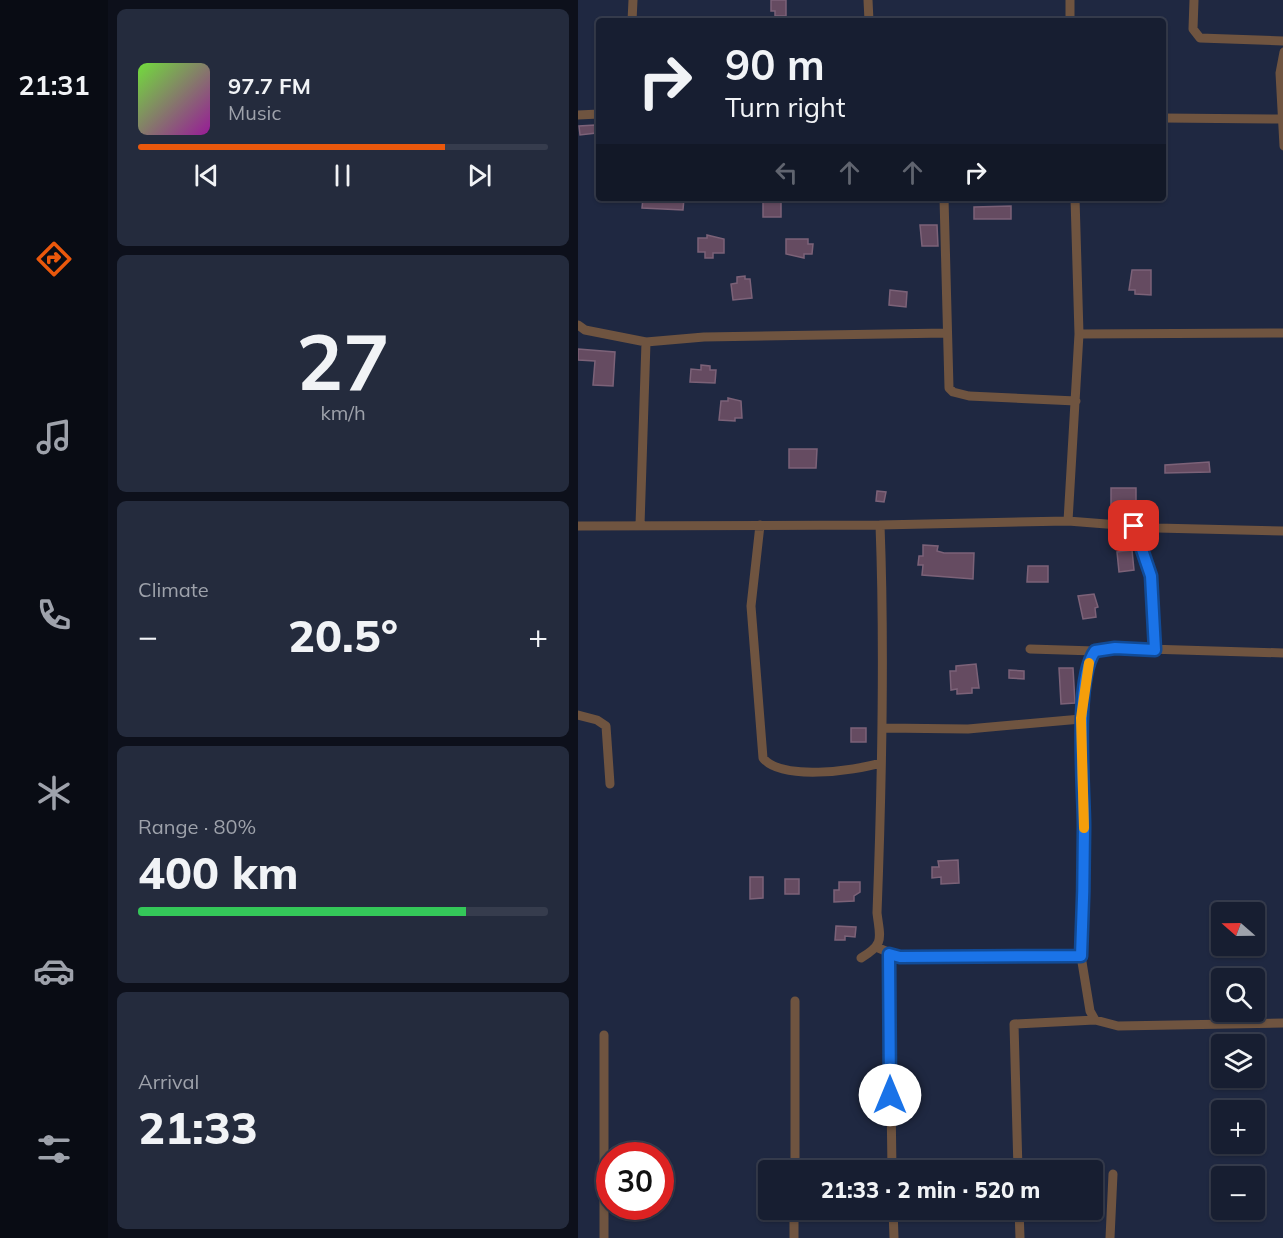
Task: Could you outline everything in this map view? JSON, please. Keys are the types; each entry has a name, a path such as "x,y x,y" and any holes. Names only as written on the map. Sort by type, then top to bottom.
{"street":[{"path":"632,18 633,0"},
{"path":"868,0 869,18"},
{"path":"1070,0 1070,18"},
{"path":"1194,0 1193,29 1200,38 1283,41"},
{"path":"1283,52 1280,73 1283,146"},
{"path":"578,115 596,114"},
{"path":"1166,118 1282,119"},
{"path":"944,201 949,388 953,392 969,396 1076,401"},
{"path":"1068,521 1079,334 1075,201"},
{"path":"578,325 585,330 646,342 704,337 947,333"},
{"path":"1079,334 1283,333"},
{"path":"640,525 646,342"},
{"path":"578,526 880,525 1068,521 1134,526 1283,531"},
{"path":"760,525 751,606 763,758 775,768 789,771 860,769 880,764"},
{"path":"861,958 876,947 881,933 876,913 880,764 884,728 880,525"},
{"path":"1134,526 1151,576 1155,650"},
{"path":"1030,650 1095,651 1115,648 1283,653"},
{"path":"1095,651 1086,672 1081,718 1084,827 1081,956 1091,1011 1095,1020"},
{"path":"578,715 597,720 606,726 610,784"},
{"path":"884,728 968,729 1081,718"},
{"path":"876,947 900,957 1081,956"},
{"path":"889,954 892,1160"},
{"path":"795,1001 795,1160"},
{"path":"1018,1160 1014,1024 1095,1020 1118,1026 1283,1023"},
{"path":"604,1035 604,1238"},
{"path":"1110,1238 1113,1174"},
{"path":"794,1220 794,1238"},
{"path":"893,1220 894,1238"},
{"path":"1019,1220 1020,1238"}],"building":[{"path":"771,0 786,0 786,16 775,16 775,11 771,11"},
{"path":"595,125 596,133 580,135 579,126"},
{"path":"643,201 684,201 683,210 642,208"},
{"path":"763,201 781,201 781,217 763,217"},
{"path":"1011,206 1011,219 974,219 974,207"},
{"path":"920,225 937,225 938,246 922,246"},
{"path":"707,235 724,239 724,253 713,253 713,258 705,258 705,252 698,252 698,238 707,238"},
{"path":"786,239 808,239 808,244 813,244 812,254 804,254 804,258 786,254"},
{"path":"1132,270 1151,270 1151,295 1135,294 1135,290 1129,290"},
{"path":"745,276 745,279 750,279 752,298 733,300 731,284 737,283 737,277"},
{"path":"890,290 907,292 906,307 889,305"},
{"path":"578,349 615,352 613,386 593,385 595,361 578,360"},
{"path":"701,365 710,366 710,370 716,370 715,383 690,382 691,369 701,370"},
{"path":"728,398 741,401 742,418 735,418 735,421 719,420 721,401 728,401"},
{"path":"789,449 817,449 816,468 789,468"},
{"path":"1209,462 1210,472 1165,473 1165,465"},
{"path":"1111,488 1136,488 1136,505 1111,505"},
{"path":"877,491 886,492 884,502 876,501"},
{"path":"923,545 938,546 937,551 944,553 974,553 973,579 922,575 923,565 918,565 919,556 923,556"},
{"path":"1132,550 1134,570 1119,572 1117,552"},
{"path":"1028,566 1048,566 1048,582 1027,582"},
{"path":"1094,594 1098,607 1095,608 1096,617 1083,619 1078,596"},
{"path":"976,664 979,688 972,688 972,693 957,694 957,689 951,690 950,671 956,671 956,666"},
{"path":"1059,668 1073,668 1075,703 1061,704"},
{"path":"1009,670 1024,671 1024,679 1009,678"},
{"path":"851,728 866,728 866,742 851,742"},
{"path":"958,860 959,883 941,884 941,877 932,878 932,867 939,867 938,861"},
{"path":"750,877 763,877 763,898 750,899"},
{"path":"785,879 799,879 799,894 785,894"},
{"path":"839,882 860,882 860,892 854,896 854,901 834,902 834,890 839,890"},
{"path":"836,926 856,927 855,937 845,936 845,940 835,940"}],"slow traffic":[{"path":"1084,828 1084,761 1081,718 1089,663"}],"route":[{"path":"890,1095 889,954 900,957 1081,956 1084,827 1084,761 1081,718 1086,672 1095,651 1115,648 1155,650 1151,576 1134,526"}]}
